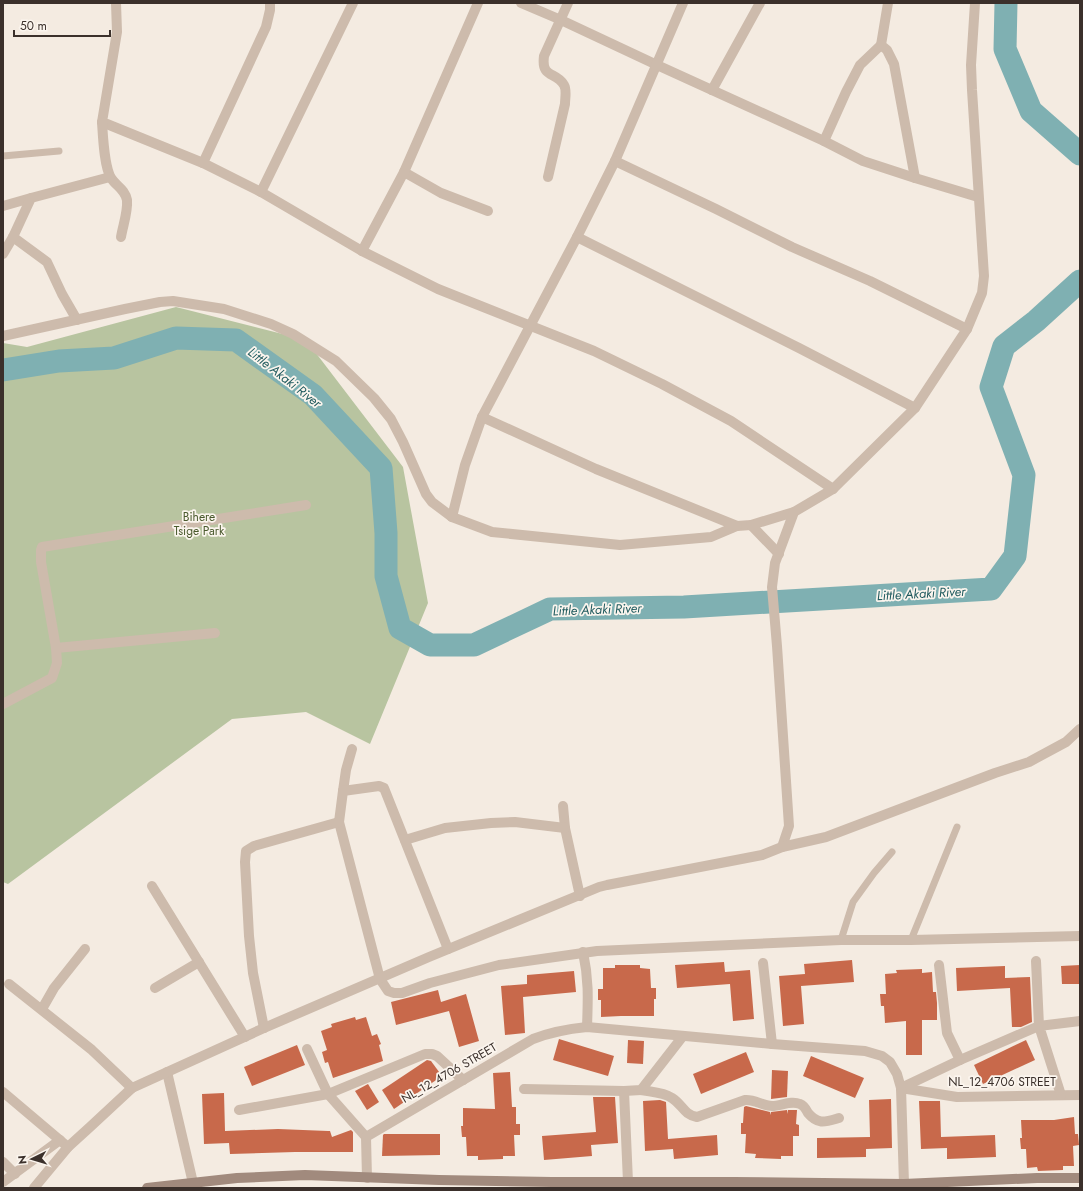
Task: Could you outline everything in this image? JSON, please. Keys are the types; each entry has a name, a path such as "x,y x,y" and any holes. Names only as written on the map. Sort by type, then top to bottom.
{"street":[{"path":"116,3 117,32 102,122 103,144 110,177 126,194 126,211 121,237"},
{"path":"203,163 266,26 270,3"},
{"path":"261,192 353,3"},
{"path":"362,251 404,172 478,3"},
{"path":"521,3 824,141 863,161 978,197"},
{"path":"548,177 565,104 566,93 564,85 546,71 543,65 544,56 568,3"},
{"path":"452,517 465,465 482,417 577,238 615,161 657,66 682,3"},
{"path":"712,90 760,3"},
{"path":"824,141 860,65 881,45 888,3"},
{"path":"3,336 173,301 224,309 271,324 293,334 336,360 374,398 391,420 403,442 426,494 432,502 452,517 492,532 620,545 711,537 737,526 751,525 794,512 833,489 915,408 966,329 982,293 984,276 971,65 975,3"},
{"path":"881,45 887,50 894,64 915,178"},
{"path":"102,122 203,163 261,192 362,251 438,290 594,351 662,384 731,421 833,489"},
{"path":"615,161 792,247 870,281 966,329"},
{"path":"404,172 442,193 488,211"},
{"path":"3,206 110,177"},
{"path":"3,254 13,237 31,198"},
{"path":"13,237 47,262 62,294 77,320"},
{"path":"577,238 800,348 915,408"},
{"path":"482,417 596,469 737,526"},
{"path":"3,704 52,678 57,663 56,648 41,562 42,547 306,505"},
{"path":"782,847 789,826 772,587 774,569 794,512"},
{"path":"751,525 779,554"},
{"path":"56,648 215,633"},
{"path":"3,1182 90,1127 132,1088 245,1036 448,949 607,884 762,855 782,847 826,837 995,773 1029,762 1066,742 1080,728"},
{"path":"352,749 346,770 339,822 380,979 388,991 394,993 402,993 430,983 499,965 605,950 841,940 1080,936"},
{"path":"343,791 379,786 383,787 448,949"},
{"path":"563,806 565,828 580,896"},
{"path":"264,1028 253,973 249,936 244,862 246,851 254,846 339,822"},
{"path":"405,840 446,828 491,823 515,822 565,828"},
{"path":"152,886 245,1036"},
{"path":"42,1009 54,988 85,949"},
{"path":"583,952 588,976 589,994 587,1027"},
{"path":"1036,960 1039,1026 1061,1095"},
{"path":"155,988 199,962"},
{"path":"763,963 772,1044"},
{"name":"NL_12_4706 STREET","path":"939,965 947,1033 960,1060"},
{"path":"9,984 92,1050 132,1088"},
{"name":"NL_12_4706 STREET","path":"901,1088 960,1060 1039,1026 1080,1021"},
{"name":"NL_12_4706 STREET","path":"366,1136 533,1039 551,1032 568,1029 587,1027 865,1051 882,1056 890,1062 897,1074 901,1088 904,1184"},
{"path":"641,1090 683,1036"},
{"path":"307,1050 328,1094 366,1136 367,1178"},
{"path":"239,1110 328,1094 425,1054 437,1056 464,1080"},
{"path":"167,1072 193,1183"},
{"name":"NL_12_4706 STREET","path":"901,1088 957,1097 1080,1095"},
{"path":"524,1089 641,1090 664,1094 671,1097 686,1113 697,1117 745,1100 751,1100 767,1106 790,1103 800,1104 812,1118 817,1121 824,1122 839,1118"},
{"path":"624,1091 628,1182"},
{"path":"3,1092 64,1144"},
{"path":"34,1188 64,1144"},
{"path":"3,1162 15,1174"},
{"path":"147,1188 237,1178 305,1175 551,1185 628,1182 904,1184 1037,1178 1080,1178"}],"lane":[{"path":"3,156 59,152"},
{"path":"911,940 957,827"},
{"path":"841,940 853,902 874,873 892,852"}],"green space":[{"name":"Bihere Tsige Park","path":"176,307 306,340 403,467 428,603 370,744 306,712 232,719 8,884 3,882 3,343 27,347"}],"building":[{"path":"852,960 854,982 801,986 804,1024 783,1026 779,976 805,974 804,964"},
{"path":"724,962 725,972 750,970 754,1019 733,1021 730,984 677,988 675,965"},
{"path":"615,965 640,965 640,968 650,969 651,988 656,988 656,999 654,999 654,1016 601,1017 601,1000 598,1000 598,989 603,989 603,968 615,968"},
{"path":"1080,965 1080,984 1062,984 1061,966"},
{"path":"1005,966 1005,978 1030,977 1032,1022 1021,1027 1012,1027 1010,988 957,991 956,968"},
{"path":"922,969 922,973 932,972 933,992 936,992 937,1020 922,1020 922,1055 906,1055 906,1021 885,1023 884,1006 881,1006 880,994 886,994 885,974 897,973 896,970"},
{"path":"574,971 576,992 523,997 525,1033 505,1035 501,986 527,984 527,975"},
{"path":"438,990 441,1002 466,994 479,1041 459,1047 449,1011 396,1025 391,1002"},
{"path":"355,1017 356,1020 366,1017 372,1036 377,1034 381,1044 379,1045 383,1061 333,1078 328,1062 325,1063 322,1052 327,1050 321,1031 332,1027 331,1024"},
{"path":"559,1039 614,1056 608,1076 553,1060"},
{"path":"628,1040 644,1041 643,1064 627,1063"},
{"path":"1026,1040 1035,1060 983,1084 974,1065"},
{"path":"297,1045 305,1065 252,1086 244,1067"},
{"path":"746,1052 754,1072 701,1094 693,1074"},
{"path":"811,1056 864,1078 855,1098 803,1076"},
{"path":"427,1060 431,1061 442,1076 394,1109 382,1090"},
{"path":"772,1070 788,1071 787,1097 771,1099"},
{"path":"510,1072 512,1107 516,1107 516,1124 520,1124 520,1135 514,1135 515,1156 503,1156 503,1159 478,1160 478,1156 467,1156 466,1137 462,1137 461,1126 463,1126 463,1108 495,1109 493,1073"},
{"path":"368,1084 379,1102 367,1110 355,1091"},
{"path":"224,1093 225,1131 278,1129 330,1131 332,1137 351,1130 353,1132 353,1152 230,1154 229,1143 204,1144 202,1094"},
{"path":"593,1097 615,1097 618,1143 591,1145 592,1156 544,1160 542,1136 596,1132"},
{"path":"891,1099 892,1148 866,1149 866,1157 817,1158 817,1138 870,1137 869,1100"},
{"path":"660,1100 666,1102 668,1139 717,1135 718,1155 674,1159 673,1149 645,1151 643,1101"},
{"path":"919,1101 940,1101 941,1137 995,1135 996,1157 947,1159 947,1148 921,1149"},
{"path":"746,1106 770,1112 771,1115 771,1112 787,1110 787,1114 788,1110 797,1110 796,1124 799,1125 799,1136 793,1136 793,1156 781,1156 781,1159 755,1158 756,1154 745,1153 746,1134 741,1134 741,1123 743,1123 744,1107"},
{"path":"1074,1117 1075,1134 1078,1134 1079,1145 1073,1146 1074,1166 1063,1166 1063,1170 1038,1171 1037,1167 1027,1168 1026,1149 1021,1149 1021,1120 1054,1120"},
{"path":"384,1134 440,1134 440,1155 382,1156"}],"waterway":[{"name":"Little Akaki River","path":"1006,3 1005,49 1031,111 1080,154"},
{"name":"Little Akaki River","path":"3,370 59,361 114,358 176,338 236,340 313,395 381,468 386,533 386,576 400,628 430,645 474,645 550,609 684,607 991,589 1015,556 1024,475 991,387 1004,346 1036,321 1080,281"}]}
